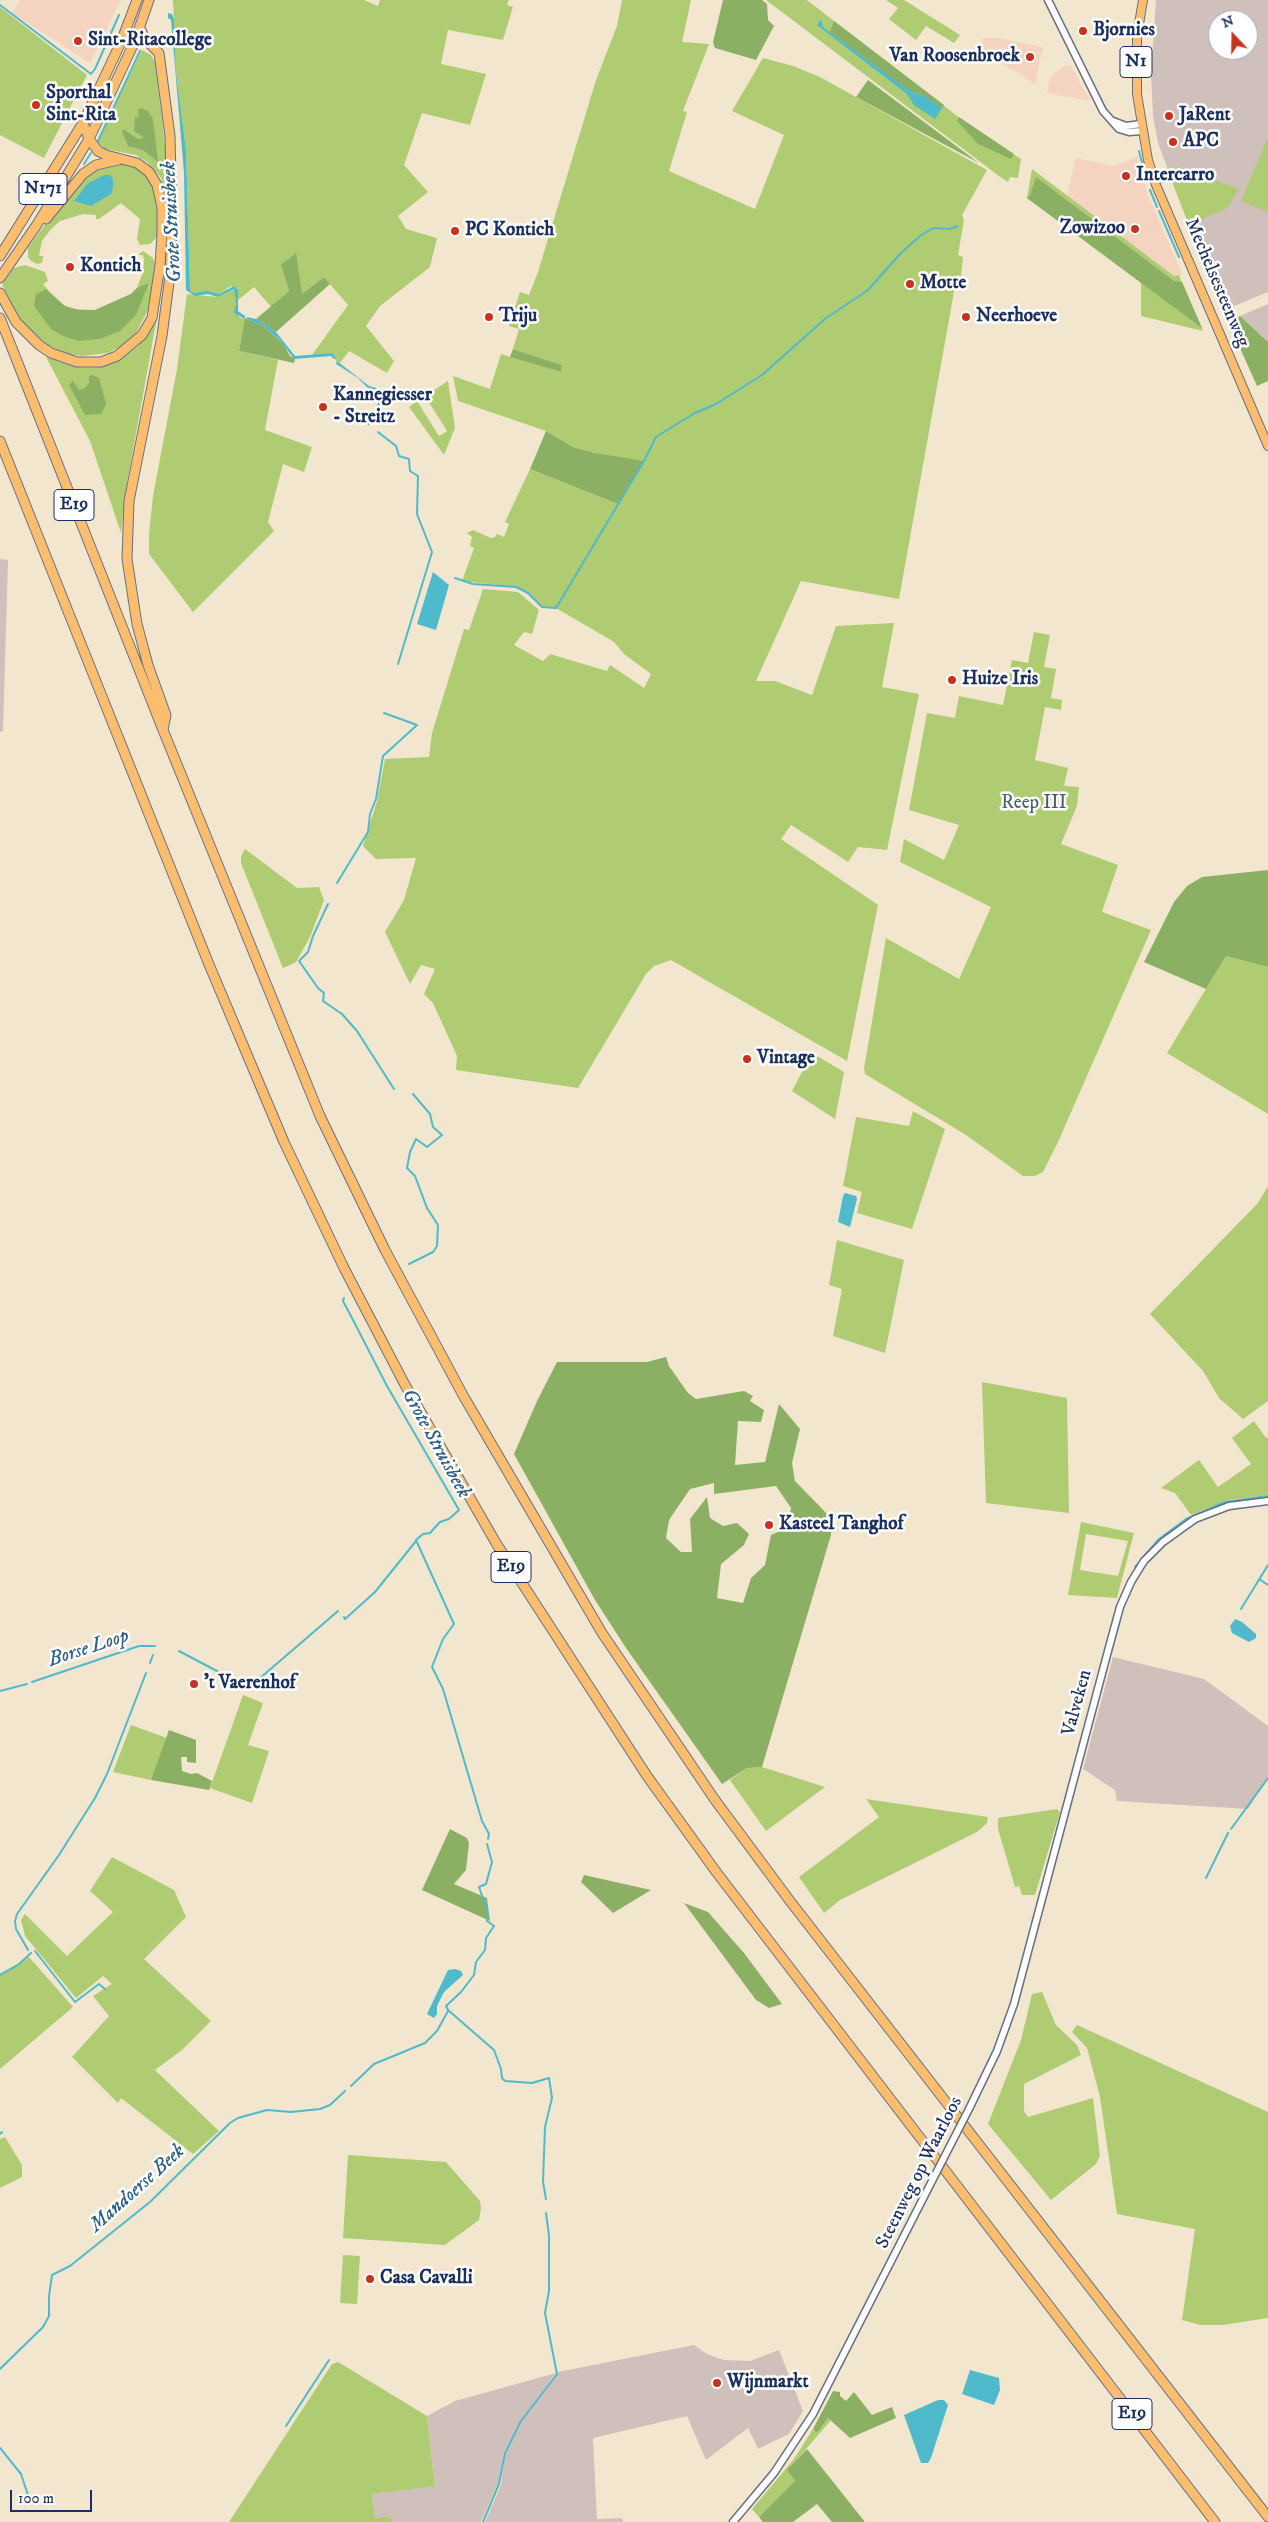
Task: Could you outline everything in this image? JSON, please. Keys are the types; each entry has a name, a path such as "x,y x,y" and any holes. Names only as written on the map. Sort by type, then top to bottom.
{"highway":[{"name":"N171","path":"1,255 83,123 121,42 137,0"},
{"name":"N171","path":"0,278 36,226 89,139 134,44 149,0"},
{"path":"140,28 145,39 158,50 160,60 171,148 173,206 171,259 161,345 131,486 126,546 134,610 152,689"},
{"path":"121,42 149,48 160,60"},
{"path":"0,293 6,306 25,332 39,345 51,353 77,362 101,362 117,356 142,335 152,318 157,290 162,207 152,175 137,163 100,152 89,139 83,123"},
{"path":"36,226 44,221 86,172 103,163 123,159"},
{"path":"1,255 14,258"},
{"name":"E19","path":"0,318 160,711 166,715 163,730 320,1116 384,1250 464,1397 602,1633 715,1800 790,1901 1268,2517"},
{"name":"E19","path":"0,441 208,962 284,1142 344,1268 404,1383 496,1543 647,1776 717,1873 1215,2522"}],"main road":[{"name":"N1","path":"1141,128 1136,64 1143,0"},
{"name":"Mechelsesteenweg","path":"1141,128 1156,185 1268,446"}],"street":[{"path":"1048,0 1092,91 1108,118 1119,129 1125,131 1141,128"},
{"name":"Valveken","path":"1066,1806 1120,1607 1131,1582 1144,1561 1172,1535 1195,1519 1216,1510 1240,1504 1268,1501"},
{"name":"Steenweg op Waarloos","path":"733,2522 774,2473 813,2414 997,2051 1014,2004 1066,1806"}],"shaded area":[{"name":"Sint-Ritacollege","path":"20,0 121,0 90,63 12,13"},
{"path":"1156,0 1268,0 1268,292 1227,309 1223,300 1220,301 1194,239 1158,143 1153,116 1151,74"},
{"path":"982,38 998,38 1043,47 1035,84 984,52"},
{"path":"1065,65 1071,66 1090,101 1047,93 1050,77"},
{"path":"1137,157 1147,193 1182,274 1174,276 1067,196 1076,158 1114,166"},
{"path":"1268,304 1268,342 1240,316"},
{"path":"0,559 8,560 3,731 0,732"},
{"path":"1113,1657 1204,1679 1268,1726 1268,1777 1248,1809 1117,1801 1115,1790 1083,1769"},
{"path":"694,2345 707,2354 724,2360 750,2361 779,2350 803,2411 789,2434 758,2449 748,2428 706,2460 687,2416 593,2438 597,2519 622,2518 623,2522 485,2522 501,2485 505,2454 522,2421 558,2372"},
{"path":"556,2373 521,2420 504,2452 499,2481 481,2522 392,2522 391,2516 375,2518 372,2494 435,2485 427,2416 455,2401"}],"green space":[{"path":"173,0 364,0 378,6 380,0 509,0 507,5 513,7 503,40 448,30 441,64 486,74 470,125 422,113 404,165 428,192 398,216 406,229 437,238 430,267 380,306 366,326 394,361 387,373 349,351 340,363 336,361 332,353 312,355 348,305 324,277 302,295 281,265 289,291 271,307 254,287 238,300 238,290 231,286 219,294 190,291 186,150 176,72"},
{"path":"622,0 691,0 682,42 709,44 683,111 687,112 669,171 755,209 784,135 732,111 763,58 793,66 820,77 987,170 962,215 964,220 958,255 963,257 961,276 957,275 899,599 801,581 756,681 775,681 812,695 836,626 894,623 882,687 919,694 887,850 858,847 848,862 791,825 781,839 878,905 847,1061 671,960 654,966 646,974 578,1088 456,1070 457,1056 433,1003 424,994 435,969 421,965 410,984 385,932 404,900 416,858 376,859 363,846 377,801 385,759 429,757 432,733 464,629 469,630 483,589 518,592 539,610 532,634 524,632 514,645 543,661 550,654 607,671 610,665 644,688 651,674 624,654 614,642 556,608 542,607 523,590 516,587 462,581 474,548 470,546 472,537 467,533 473,530 491,538 497,534 504,537 509,524 505,522 530,469 618,504 595,453 573,447 546,431 458,401 453,376 490,389 501,354 561,372 562,365 513,349 519,329 509,326 520,292 529,295 538,272 596,80 617,26"},
{"path":"723,0 762,0 767,4 768,20 774,26 756,60 715,48 713,42"},
{"path":"766,0 807,0 974,129 1021,159 1018,178 1010,177 1008,182 999,176"},
{"path":"886,0 904,0 960,35 954,43 926,26 916,40 889,19 898,8"},
{"name":"Sporthal Sint-Rita","path":"0,7 87,75 44,158 0,135"},
{"path":"834,21 944,105 942,108 926,97 910,91 830,32"},
{"path":"142,50 151,55 155,62 165,145 166,195 161,178 147,162 136,155 105,149 98,142"},
{"path":"868,80 979,163 856,97"},
{"path":"141,108 148,111 153,119 158,162 143,150 128,146 122,132 123,129 138,139 144,138 134,131 135,117 139,118 138,110"},
{"path":"959,117 1014,154 1011,159 978,144 957,121"},
{"path":"1268,140 1268,212 1241,201"},
{"path":"114,162 134,165 145,173 153,186 158,203 158,233 156,238 150,244 140,245 137,239 140,219 121,203 99,219 96,219 96,215 83,214 60,221 42,241 39,256 43,256 42,263 37,264 31,261 28,257 28,248 54,212 88,173"},
{"path":"1179,167 1239,189 1227,208 1189,225 1167,169"},
{"path":"1032,169 1174,276 1179,275 1203,331 1141,316 1141,283 1027,198"},
{"path":"1036,177 1174,281 1182,282 1202,328 1027,198 1030,195"},
{"path":"143,251 153,258 156,267 148,310 135,335 120,347 108,353 82,356 69,354 47,345 20,319 2,285 14,268 25,265 45,272 48,281 43,284 59,303 72,309 95,310 131,294 137,288 143,272 144,260 143,255 138,255"},
{"path":"296,253 302,294 324,277 330,284 276,332 256,319 289,291 281,265"},
{"path":"149,283 136,315 120,331 100,339 78,341 63,336 51,329 34,306 36,294 46,289 65,306 79,310 95,310 131,294 137,288"},
{"path":"234,289 239,317 245,319 239,351 278,360 265,430 312,447 304,472 283,464 268,522 274,531 193,612 149,554 153,496 177,369 187,294 218,297"},
{"path":"160,301 127,483 121,533 90,441 46,357 72,366 87,367 100,366 120,360 144,339"},
{"path":"1240,316 1268,342 1268,381 1257,386 1231,328 1230,322"},
{"path":"245,318 263,326 283,343 290,356 295,359 294,363 239,351"},
{"path":"513,349 562,365 561,372 510,357"},
{"path":"92,375 99,378 106,404 101,414 85,415 69,385 73,381 79,390 85,388 89,383 89,376"},
{"path":"448,381 455,428 444,455 409,407 417,401 439,436 447,431 425,396"},
{"path":"546,431 573,447 595,453 644,461 618,504 530,469"},
{"name":"Reep III","path":"1034,632 1050,635 1044,667 1056,669 1051,698 1062,700 1061,710 1045,707 1035,760 1068,768 1064,786 1079,787 1077,806 1061,844 1118,865 1102,912 1151,930 1043,1172 1035,1176 1023,1176 966,1135 865,1074 864,1069 886,938 959,979 991,907 900,862 904,839 944,860 959,825 909,810 927,713 955,718 959,696 1003,705 1012,660 1028,663"},
{"path":"245,849 297,888 319,887 324,900 310,937 296,962 283,968 241,863 241,856"},
{"path":"1268,870 1268,967 1226,956 1206,989 1144,962 1174,902 1187,886 1202,877"},
{"path":"1226,956 1268,967 1268,1114 1167,1053"},
{"path":"812,1053 844,1072 835,1119 792,1091"},
{"path":"913,1111 945,1129 912,1229 857,1213 862,1192 843,1186 856,1117 909,1126"},
{"path":"1268,1186 1268,1401 1243,1419 1219,1398 1203,1371 1150,1314 1258,1203"},
{"path":"837,1240 904,1260 885,1353 833,1336 842,1289 829,1285"},
{"path":"666,1357 669,1366 688,1393 696,1399 744,1391 753,1396 750,1401 764,1410 761,1422 738,1421 735,1465 765,1462 779,1404 800,1429 792,1463 795,1481 831,1518 831,1535 762,1767 747,1768 722,1784 626,1648 595,1600 514,1454 537,1401 557,1362 647,1362","holes":["714,1483 714,1494 776,1486 791,1508 787,1528 771,1535 765,1565 751,1578 743,1603 717,1598 721,1564 744,1545 749,1534 737,1523 723,1526 710,1518 707,1497 690,1519 692,1552 681,1552 666,1538 669,1520 690,1489"]},
{"path":"982,1382 1067,1398 1069,1513 986,1503"},
{"path":"1254,1421 1266,1438 1268,1437 1268,1495 1229,1500 1191,1515 1175,1493 1161,1488 1199,1460 1218,1487 1251,1464 1232,1438"},
{"path":"1081,1522 1134,1533 1117,1598 1068,1595","holes":["1086,1534 1128,1541 1118,1576 1080,1570"]},
{"path":"243,1695 263,1703 248,1745 269,1751 252,1803 210,1788"},
{"path":"131,1725 167,1738 151,1780 113,1772"},
{"path":"169,1730 196,1740 196,1763 187,1762 187,1757 181,1757 182,1771 191,1774 197,1773 212,1781 209,1790 151,1780"},
{"path":"762,1767 825,1787 766,1831 730,1780 747,1768"},
{"path":"866,1799 988,1817 987,1823 977,1832 840,1900 824,1913 799,1877 879,1817"},
{"path":"1057,1809 1060,1812 1035,1895 1022,1895 1019,1886 1015,1887 998,1829 998,1818"},
{"path":"450,1829 467,1838 469,1843 466,1870 454,1884 487,1898 490,1921 422,1890"},
{"path":"112,1857 174,1890 186,1917 144,1959 211,2021 182,2050 155,2070 219,2131 193,2154 121,2098 118,2103 72,2057 109,2016 93,1996 112,1984 103,1976 76,1998 25,1936 21,1920 25,1914 67,1956 113,1912 90,1891"},
{"path":"584,1875 651,1890 613,1913 581,1882"},
{"path":"684,1903 708,1912 744,1953 782,2004 769,2008 756,2000"},
{"path":"29,1957 73,2007 0,2069 0,1974"},
{"path":"1042,1992 1056,2025 1077,2045 1081,2055 1024,2084 1024,2111 1028,2117 1093,2098 1100,2156 1096,2164 1051,2200 988,2124 1021,2040 1032,1994"},
{"path":"1077,2025 1268,2112 1268,2318 1223,2325 1201,2325 1182,2320 1195,2229 1117,2214 1100,2097 1087,2048 1072,2032"},
{"path":"5,2137 22,2165 22,2177 0,2188 0,2139"},
{"path":"348,2155 446,2162 480,2201 479,2220 445,2245 343,2238"},
{"path":"343,2255 360,2256 357,2304 340,2303"},
{"path":"338,2362 427,2416 435,2486 372,2494 375,2518 391,2516 392,2522 229,2522 332,2364"},
{"path":"833,2391 840,2392 840,2396 846,2401 854,2392 872,2415 892,2407 896,2418 850,2438 828,2418 817,2433 813,2429"},
{"path":"828,2418 831,2420 788,2470 795,2481 759,2517 752,2509 794,2459 813,2429 817,2433"},
{"path":"807,2449 865,2522 832,2522 817,2504 793,2522 763,2522 759,2517 795,2481 787,2470"}],"water":[{"path":"168,13 172,14 174,19 176,72 186,150 190,291 195,293 207,291 219,294 234,286 238,290 238,311 245,316 245,319 234,313 236,304 234,289 218,297 208,294 195,296 186,290 184,173 171,20 168,18"},
{"path":"821,19 823,27 910,91 926,97 942,108 935,119 914,105 907,94 817,25"},
{"path":"104,175 110,175 113,179 111,194 91,206 74,201 87,184"},
{"path":"247,317 256,319 276,332 295,356 332,353 336,358 334,359 331,356 294,359 280,340 263,326 247,319"},
{"path":"337,361 369,386 387,391 387,400 368,426 367,421 384,394 370,390 358,378 336,364"},
{"path":"433,572 449,585 436,630 417,624"},
{"path":"845,1193 856,1196 857,1199 850,1227 838,1222"},
{"path":"1235,1619 1242,1622 1256,1634 1256,1638 1249,1642 1232,1633 1230,1626"},
{"path":"455,1969 461,1971 463,1975 444,1992 437,2006 437,2014 434,2018 427,2014 448,1970"},
{"path":"970,2370 999,2378 1000,2390 994,2405 962,2394"},
{"path":"938,2400 944,2400 948,2405 931,2458 928,2463 921,2463 904,2415"}],"waterway":[{"name":"Grote Struisbeek","path":"0,5 91,74 119,15"},
{"path":"98,141 140,51"},
{"path":"1139,151 1142,163"},
{"path":"84,164 91,153"},
{"path":"1144,172 1147,182"},
{"path":"1150,190 1157,207"},
{"path":"1159,211 1179,257"},
{"path":"455,578 473,584 516,587 528,593 542,607 556,608 644,461 656,437 695,413 716,404 762,375 826,318 868,290 900,254 920,236 933,228 950,229 957,226"},
{"name":"Grote Struisbeek","path":"378,432 396,446 399,456 409,459 410,471 418,476 417,514 432,552 398,664"},
{"name":"Grote Struisbeek","path":"337,883 368,832 370,814 376,799 383,756 417,725 384,713"},
{"name":"Grote Struisbeek","path":"328,904 313,936 308,952 299,961 318,988 324,993 323,1001 342,1014 357,1031 394,1089"},
{"name":"Grote Struisbeek","path":"409,1264 433,1252 437,1246 438,1225 427,1208 415,1176 407,1168 410,1152 416,1139 427,1147 442,1135 433,1127 430,1114 413,1094"},
{"name":"Grote Struisbeek","path":"344,1298 343,1301 387,1386 459,1510 449,1519 440,1522 430,1533 423,1534 416,1540 454,1624 443,1639 432,1667 443,1689 482,1821 489,1834 488,1839"},
{"path":"1135,1567 1159,1539 1186,1519 1225,1502 1268,1496"},
{"name":"Borse Loop","path":"344,1617 345,1619 375,1592 416,1541"},
{"path":"1241,1609 1268,1565"},
{"path":"1259,1579 1268,1585"},
{"name":"Borse Loop","path":"244,1685 253,1688 259,1679 338,1611"},
{"name":"Borse Loop","path":"32,1682 139,1646 155,1646"},
{"name":"Borse Loop","path":"179,1651 234,1680"},
{"path":"150,1663 153,1655"},
{"path":"28,1950 16,1929 15,1921 17,1914 59,1855 95,1798 107,1774 146,1673"},
{"name":"Borse Loop","path":"0,1691 27,1684"},
{"path":"1231,1829 1268,1778"},
{"path":"1206,1878 1228,1833"},
{"name":"Grote Struisbeek","path":"487,1844 492,1862 486,1884 479,1887 488,1913 487,1921 494,1926 486,1938 485,1950 476,1962 474,1975 461,1992 446,2006 448,2010 494,2050 501,2069 502,2078 505,2081 532,2083 549,2078 552,2098 545,2127 543,2182 546,2199"},
{"path":"35,1951 75,2002 99,1984 105,1989"},
{"path":"0,1975 18,1965 31,1953"},
{"name":"Mandoerse Beek","path":"351,2086 374,2064 425,2043 437,2031 448,2011"},
{"name":"Mandoerse Beek","path":"0,2369 43,2327 49,2316 52,2275 70,2266 150,2202 230,2123 238,2118 267,2110 291,2112 320,2109 330,2105 345,2091"},
{"name":"Grote Struisbeek","path":"483,2522 499,2484 505,2453 521,2421 557,2374 545,2313 549,2291 549,2236 546,2213"},
{"path":"286,2426 329,2360"},
{"name":"Mandoerse Beek","path":"0,2448 21,2474 28,2495"}],"place":[{"name":"Bjornies","path":"1083,31"},
{"name":"Sint-Ritacollege","path":"78,41"},
{"name":"Van Roosenbroek","path":"1030,57"},
{"name":"Sporthal Sint-Rita","path":"36,105"},
{"name":"JaRent","path":"1169,116"},
{"name":"APC","path":"1173,142"},
{"name":"Intercarro","path":"1126,176"},
{"name":"Zowizoo","path":"1135,229"},
{"name":"PC Kontich","path":"455,231"},
{"name":"Kontich","path":"70,267"},
{"name":"Motte","path":"910,284"},
{"name":"Triju","path":"489,317"},
{"name":"Neerhoeve","path":"966,317"},
{"name":"Kannegiesser - Streitz","path":"323,407"},
{"name":"Huize Iris","path":"952,680"},
{"name":"Vintage","path":"747,1059"},
{"name":"Kasteel Tanghof","path":"769,1525"},
{"name":"'t Vaerenhof","path":"194,1684"},
{"name":"Casa Cavalli","path":"370,2279"},
{"name":"Wijnmarkt","path":"717,2383"}]}
